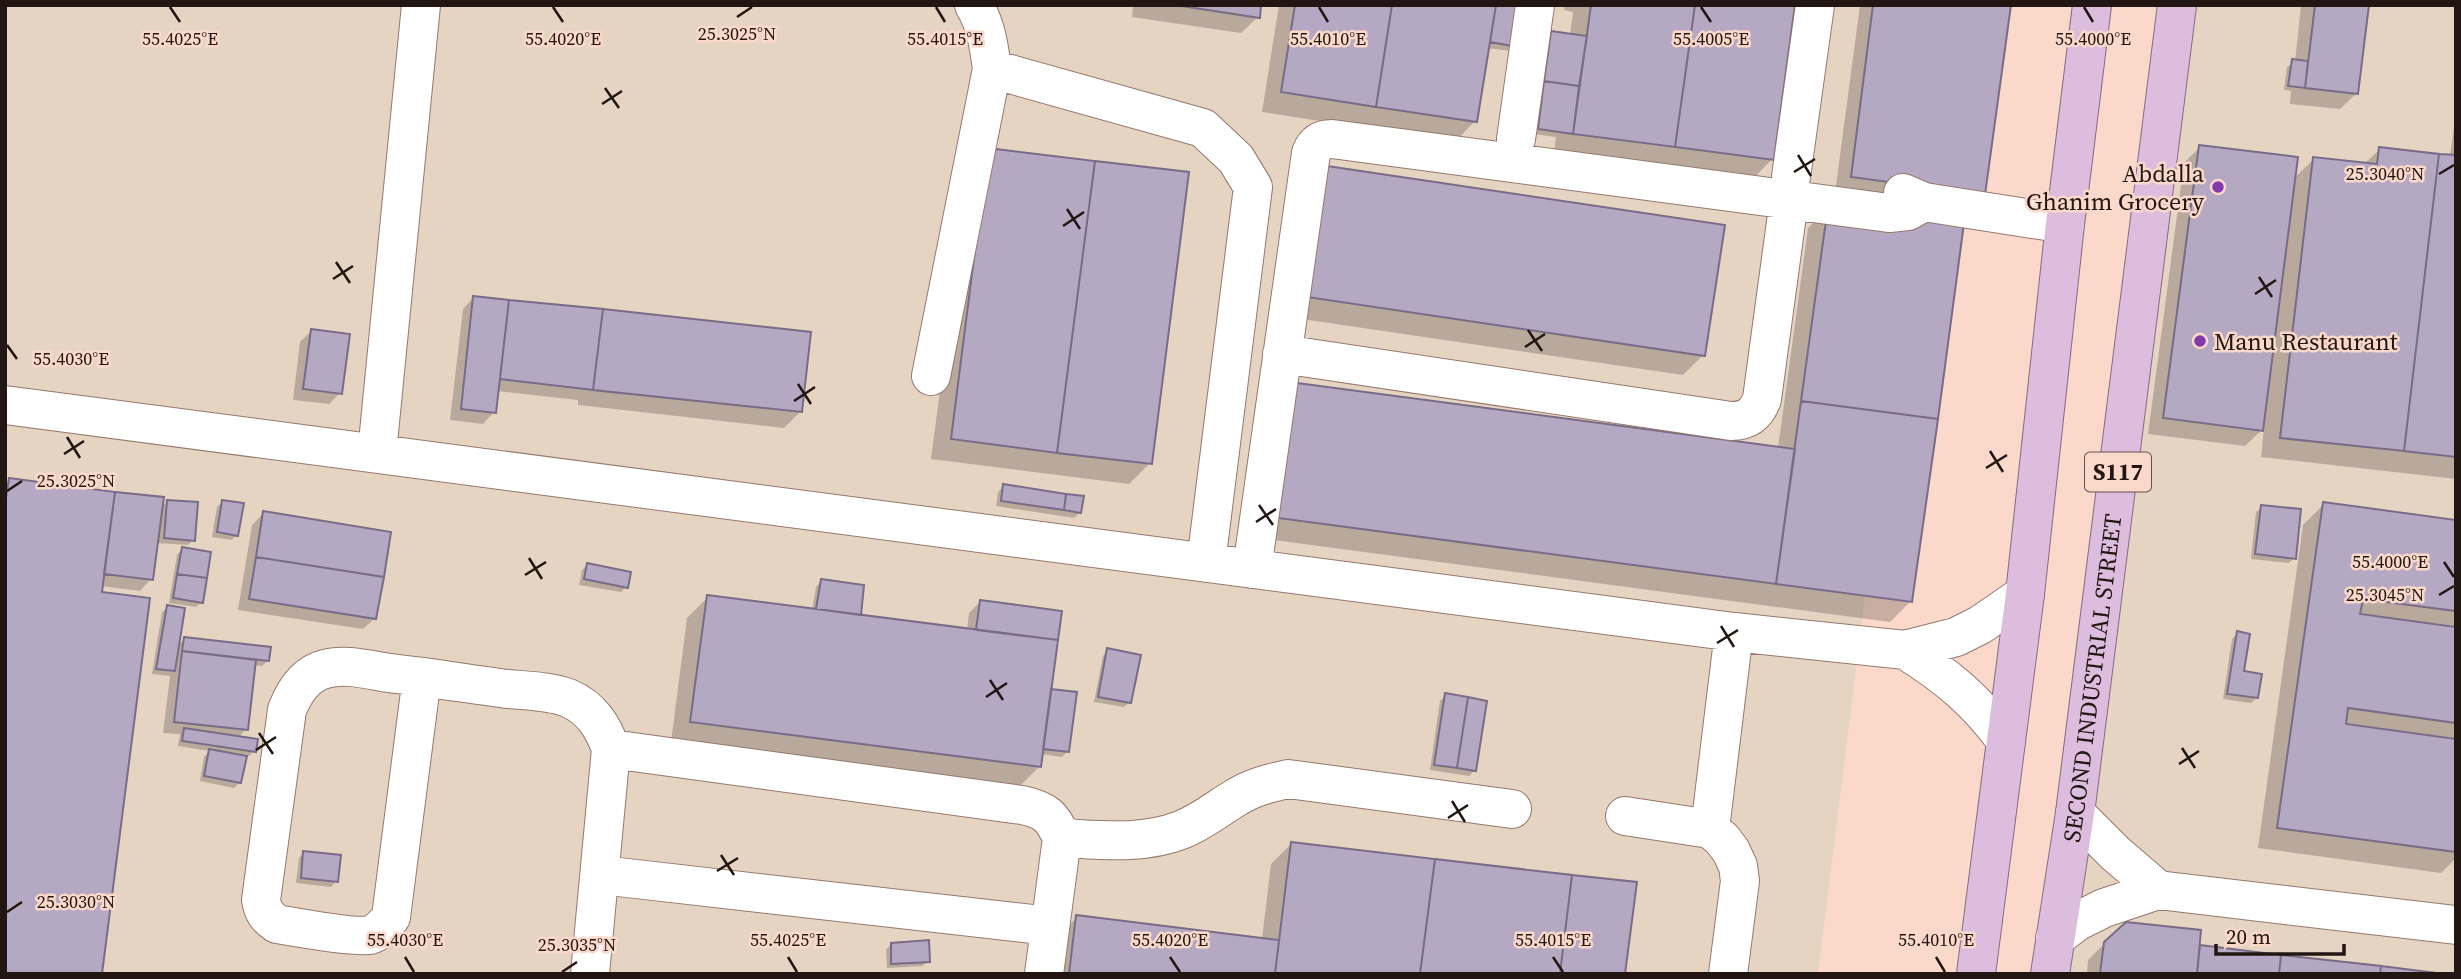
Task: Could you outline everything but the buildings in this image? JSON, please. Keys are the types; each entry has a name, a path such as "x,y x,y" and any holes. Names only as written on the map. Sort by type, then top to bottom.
{"main road":[{"path":"1976,974 2025,594 2092,5"},
{"name":"SECOND INDUSTRIAL STREET","path":"2052,956 2075,813 2176,5"}],"street":[{"path":"377,453 421,5"},
{"path":"931,376 992,69 989,42 974,5"},
{"path":"1516,139 1535,5"},
{"path":"1282,354 1717,419 1740,421 1750,417 1758,410 1762,400 1815,5"},
{"path":"992,69 1203,128 1237,159 1252,187 1206,563"},
{"path":"1332,114 1516,139 1790,189"},
{"path":"1252,569 1311,153 1318,142 1324,139 1790,189 1902,192 1924,202 2065,224"},
{"path":"5,404 1734,632 1905,650 1956,637 1980,625 2025,594"},
{"path":"1710,830 1734,632"},
{"path":"1905,650 1951,680 1971,699 2006,741"},
{"path":"422,677 391,917 382,929 369,935 277,924 268,918 263,910 261,900 287,710 294,691 308,678 324,669 343,667 422,677 567,698 588,710 603,727 611,749 590,974"},
{"path":"611,749 1040,809 1054,821 1062,838 1044,974"},
{"path":"1062,838 1136,841 1159,837 1202,820 1253,789 1288,779 1511,809"},
{"path":"2075,813 2115,853 2158,890"},
{"path":"1625,816 1710,830 1722,838 1731,851 1738,866 1740,881 1728,974"},
{"path":"601,875 1050,926"},
{"path":"2052,956 2104,908 2158,890 2456,925"}],"shaded area":[{"path":"5,5 1939,5 1818,974 5,974"},
{"path":"2181,5 2456,5 2456,974 2059,974"}],"place":[{"name":"Abdalla Ghanim Grocery","path":"2218,187"},
{"name":"Manu Restaurant","path":"2200,341"}]}
